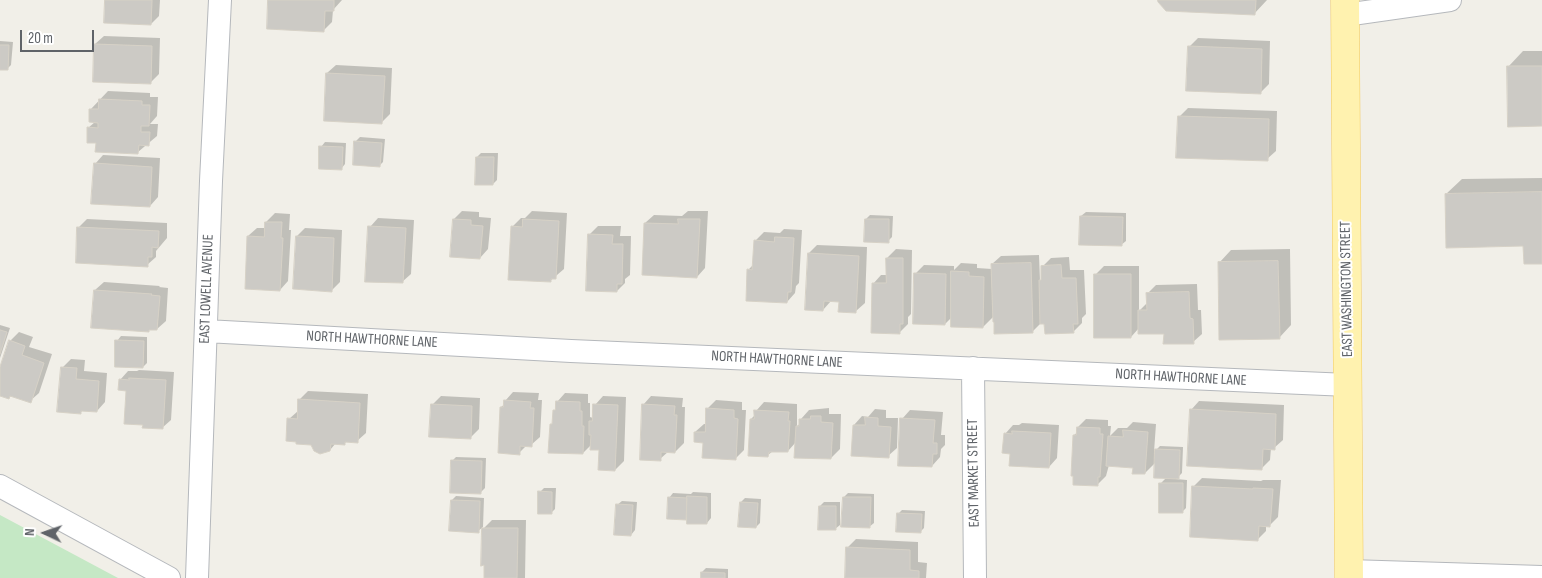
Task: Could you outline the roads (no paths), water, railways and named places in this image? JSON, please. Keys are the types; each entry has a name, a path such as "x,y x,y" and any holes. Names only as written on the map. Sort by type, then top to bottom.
{"main road":[{"name":"EAST WASHINGTON STREET","path":"1345,8 1349,574"}],"street":[{"name":"EAST LOWELL AVENUE","path":"197,578 220,0"},
{"path":"1345,8 1450,0"},
{"name":"NORTH HAWTHORNE LANE","path":"206,331 571,351 1348,385"},
{"name":"EAST MARKET STREET","path":"973,368 975,578"},
{"path":"0,486 169,578"},
{"path":"1349,574 1542,577"}]}
